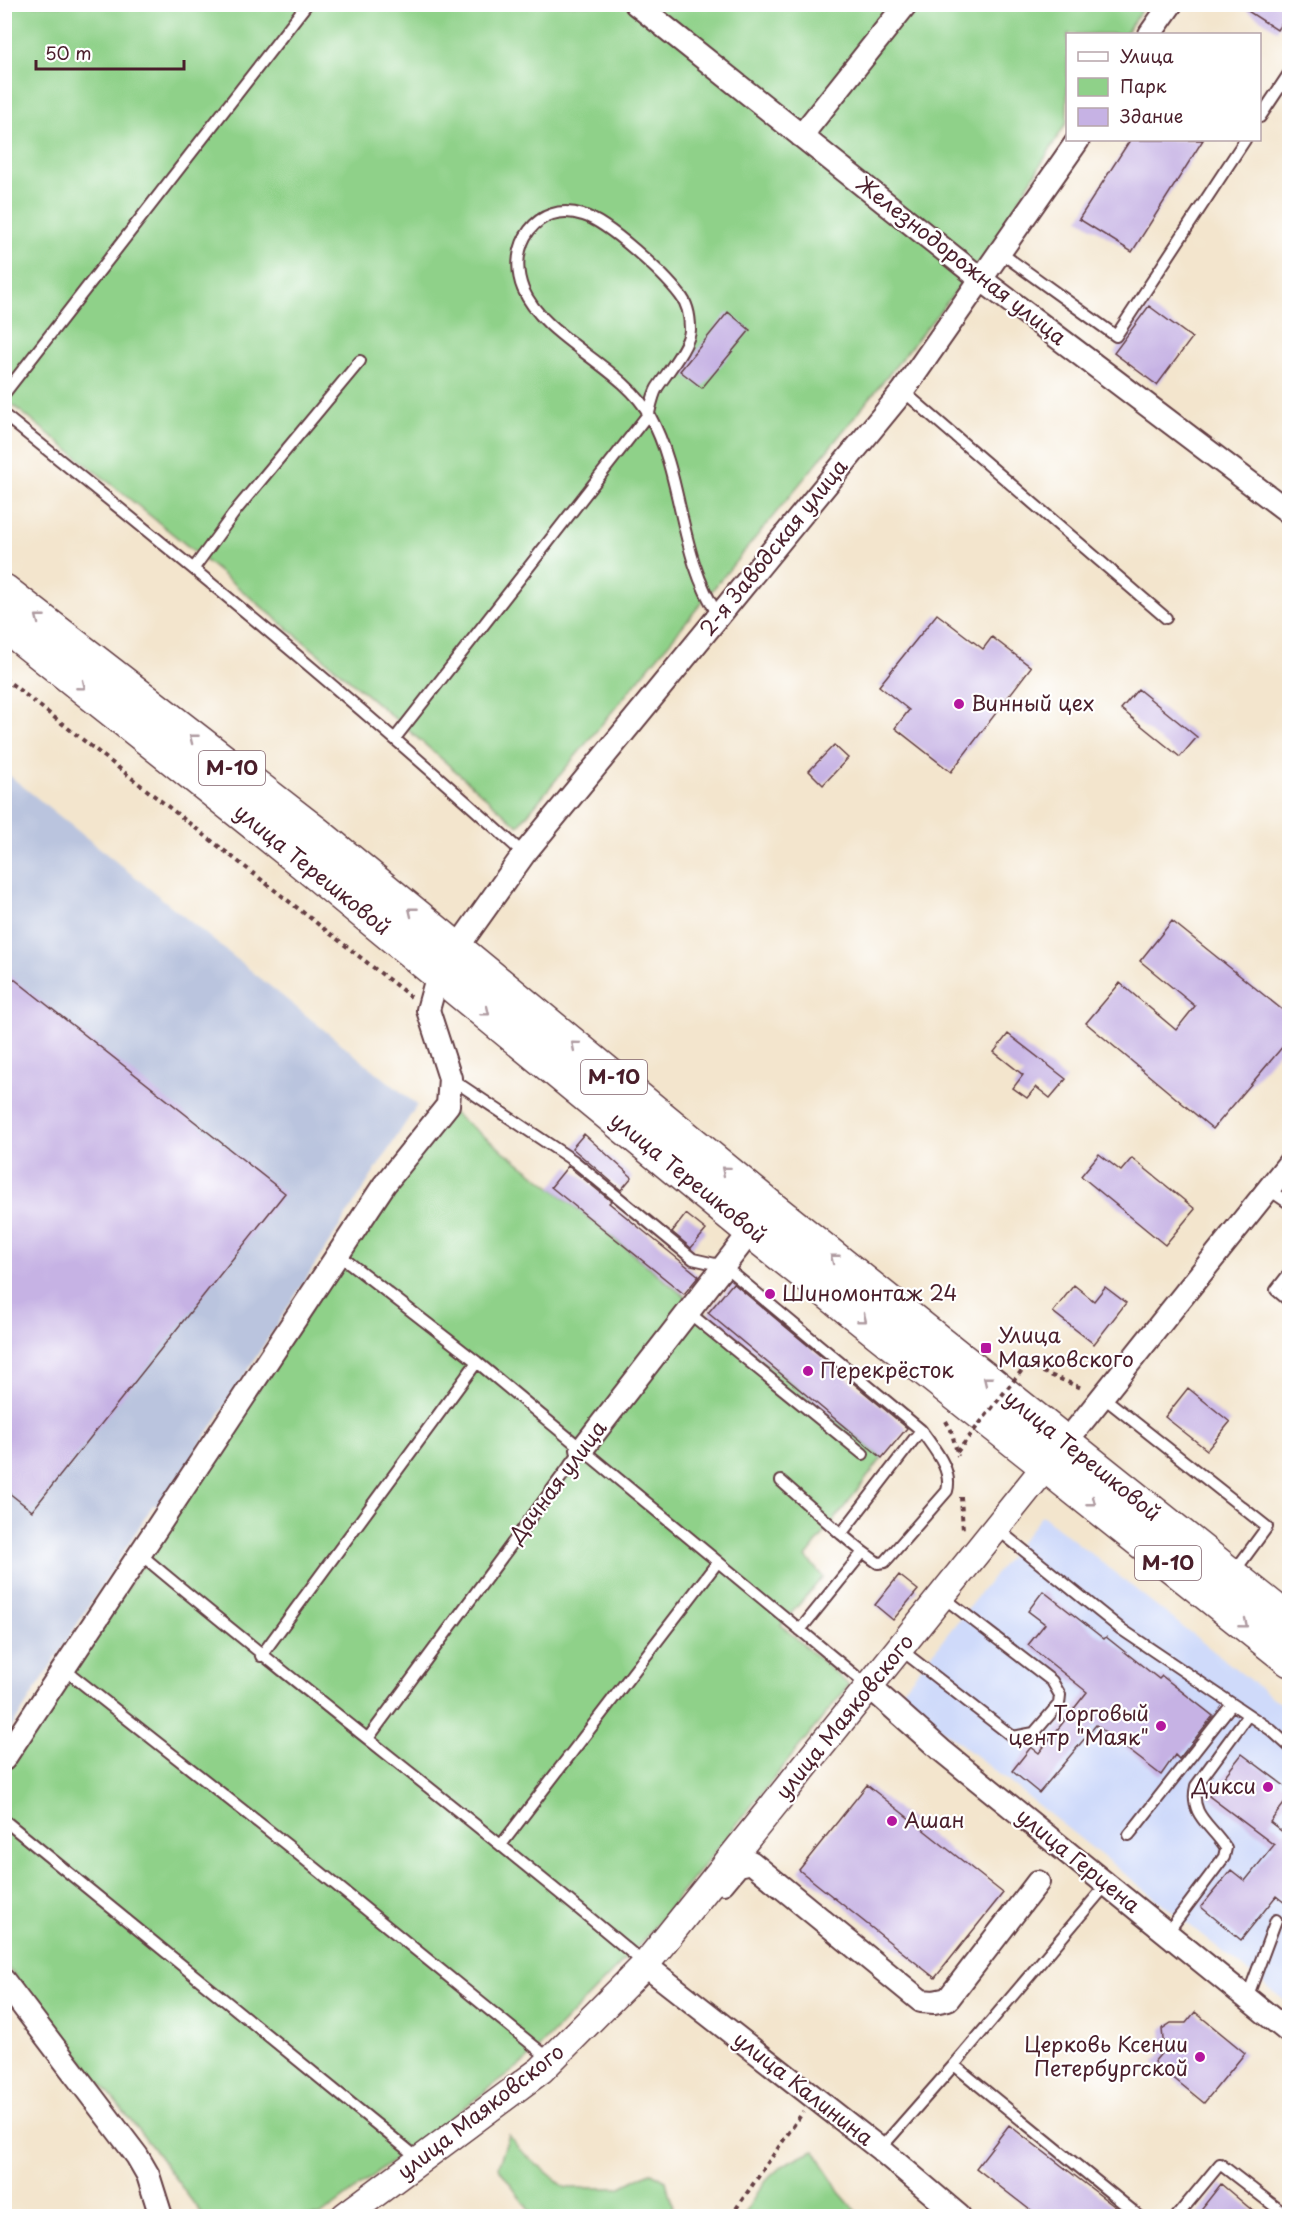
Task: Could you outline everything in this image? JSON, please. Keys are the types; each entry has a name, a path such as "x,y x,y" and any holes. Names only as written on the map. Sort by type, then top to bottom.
{"highway":[{"name":"улица Терешковой","path":"4,591 306,825 449,961 752,1231 1056,1454 1232,1575 1290,1622"},
{"name":"улица Терешковой","path":"4,624 770,1207 1290,1660"}],"street":[{"name":"Железнодорожная улица","path":"636,4 982,280 1290,513"},
{"path":"801,136 906,4"},
{"path":"1151,33 1171,4"},
{"name":"2-я Заводская улица","path":"428,1010 435,985 449,961 524,854 903,391 1077,141"},
{"path":"4,1759 138,1553 384,1185 448,1105 450,1077 428,1010"},
{"name":"улица Маяковского","path":"345,2217 551,2060 645,1965 1290,1162"},
{"name":"Дачная улица","path":"582,1449 752,1231"},
{"name":"улица Герцена","path":"870,1687 940,1750 1290,2033"},
{"path":"665,1940 689,1924 738,1865 751,1862 921,2001 934,2002 948,1999 1038,1882"},
{"name":"улица Калинина","path":"645,1965 880,2149 959,2217"},
{"path":"4,1981 137,2156 148,2175 160,2217"}],"lane":[{"path":"4,394 307,4"},
{"path":"1261,116 1290,72"},
{"path":"1001,253 1116,336 1244,141"},
{"path":"396,737 649,413 656,390 691,332 685,303 681,296 618,236 583,215 554,213 531,227 519,245 516,267 524,290 536,308 554,327 627,388 649,413 660,436 698,579 719,616"},
{"path":"194,568 237,509 360,361"},
{"path":"903,391 1166,618"},
{"path":"4,415 194,568 396,737 524,854"},
{"path":"450,1077 574,1161 693,1259 724,1266 921,1430 943,1464 950,1480 947,1491 885,1562 878,1563 781,1481"},
{"path":"1268,1189 1290,1204"},
{"path":"338,1254 477,1362 717,1563 870,1687"},
{"path":"1290,1272 1276,1290 1290,1302"},
{"path":"688,1312 863,1454"},
{"path":"261,1656 477,1362"},
{"path":"1102,1397 1267,1527 1232,1575"},
{"path":"842,1534 921,1430"},
{"name":"Дачная улица","path":"369,1737 582,1449"},
{"path":"996,1527 1121,1629 1248,1715 1290,1747"},
{"path":"801,1630 863,1552"},
{"path":"138,1553 261,1656 369,1737 645,1965"},
{"path":"501,1845 717,1563"},
{"path":"900,1649 1013,1737 1034,1733 1059,1704 1060,1695 1052,1681 942,1595"},
{"path":"64,1669 287,1845 551,2060"},
{"path":"1129,1834 1232,1704"},
{"path":"1167,1933 1224,1857 1226,1848 1199,1816 1193,1799 1196,1786 1248,1715"},
{"path":"4,1820 421,2161"},
{"path":"880,2149 1107,1884"},
{"path":"1247,1998 1276,1920"},
{"path":"954,2065 1139,2217"},
{"path":"1177,2217 1220,2164 1286,2215"}],"path":[{"path":"4,678 428,1010"},
{"path":"957,1452 1026,1365 1102,1397"},
{"path":"731,2217 814,2097"}],"shaded area":[{"path":"5,772 417,1105 161,1506 153,1505 5,1738"},
{"path":"1042,1515 1289,1711 1289,2004 899,1695"}],"green space":[{"path":"4,5 1145,5 1126,33 1066,33 1066,124 986,254 518,826 264,609 5,399"},
{"path":"452,1112 551,1187 882,1458 806,1557 823,1577 781,1625 849,1685 642,1942 527,2060 320,2216 203,2216 152,2147 5,1964 4,1775 369,1221"},
{"path":"509,2135 519,2149 566,2188 619,2188 650,2172 666,2181 675,2216 533,2216 498,2167"},
{"path":"815,2150 839,2192 860,2216 744,2216 757,2193 772,2175 791,2161"}],"building":[{"path":"1237,4 1290,4 1290,10 1277,30"},
{"path":"1129,141 1202,141 1132,252 1079,219"},
{"path":"1149,306 1192,338 1157,385 1114,353"},
{"path":"728,312 750,330 702,388 680,371"},
{"name":"Винный цех","path":"937,614 983,649 992,637 1031,667 951,772 895,728 909,710 879,686"},
{"path":"1138,689 1197,737 1180,757 1121,709"},
{"path":"834,745 848,758 823,785 809,771"},
{"path":"1172,921 1290,1016 1290,1038 1213,1129 1086,1023 1120,983 1176,1030 1195,1006 1140,961"},
{"path":"4,971 285,1193 32,1511 4,1489"},
{"path":"1008,1034 1066,1079 1050,1098 1036,1087 1027,1098 1013,1088 1023,1075 994,1052"},
{"path":"584,1134 632,1177 621,1190 572,1148"},
{"path":"1099,1154 1121,1171 1132,1158 1195,1209 1165,1245 1081,1176"},
{"path":"568,1166 611,1201 609,1203 699,1276 684,1294 551,1187"},
{"path":"686,1214 706,1230 691,1248 672,1232"},
{"name":"Перекрёсток","path":"733,1283 907,1428 882,1458 708,1313"},
{"path":"1074,1285 1094,1301 1105,1287 1126,1303 1094,1344 1053,1312"},
{"path":"1188,1388 1230,1422 1207,1450 1165,1417"},
{"path":"899,1575 918,1590 893,1620 875,1605"},
{"path":"1043,1591 1104,1639 1106,1637 1159,1679 1162,1676 1213,1716 1179,1759 1175,1755 1161,1775 1096,1725 1039,1793 1012,1771 1031,1747 1039,1753 1087,1692 1028,1645 1045,1624 1028,1611"},
{"path":"1242,1754 1290,1790 1290,1796 1270,1822 1284,1833 1290,1826 1290,1907 1276,1896 1241,1940 1201,1907 1231,1870 1245,1881 1274,1845 1209,1796"},
{"path":"867,1785 1003,1893 935,1978 799,1870"},
{"name":"Церковь Ксении Петербургской","path":"1195,2012 1245,2053 1204,2103 1154,2062 1164,2050 1162,2029 1171,2023 1186,2023"},
{"path":"1009,2125 1128,2217 1039,2217 976,2168"},
{"path":"1221,2184 1260,2217 1195,2217"}],"place":[{"name":"Винный цех","path":"959,704"},
{"name":"Шиномонтаж 24","path":"770,1294"},
{"name":"Улица Маяковского","path":"986,1348"},
{"name":"Перекрёсток","path":"808,1371"},
{"name":"Торговый центр \"Маяк\"","path":"1161,1726"},
{"name":"Дикси","path":"1268,1787"},
{"name":"Ашан","path":"892,1821"},
{"name":"Церковь Ксении Петербургской","path":"1200,2057"}]}
